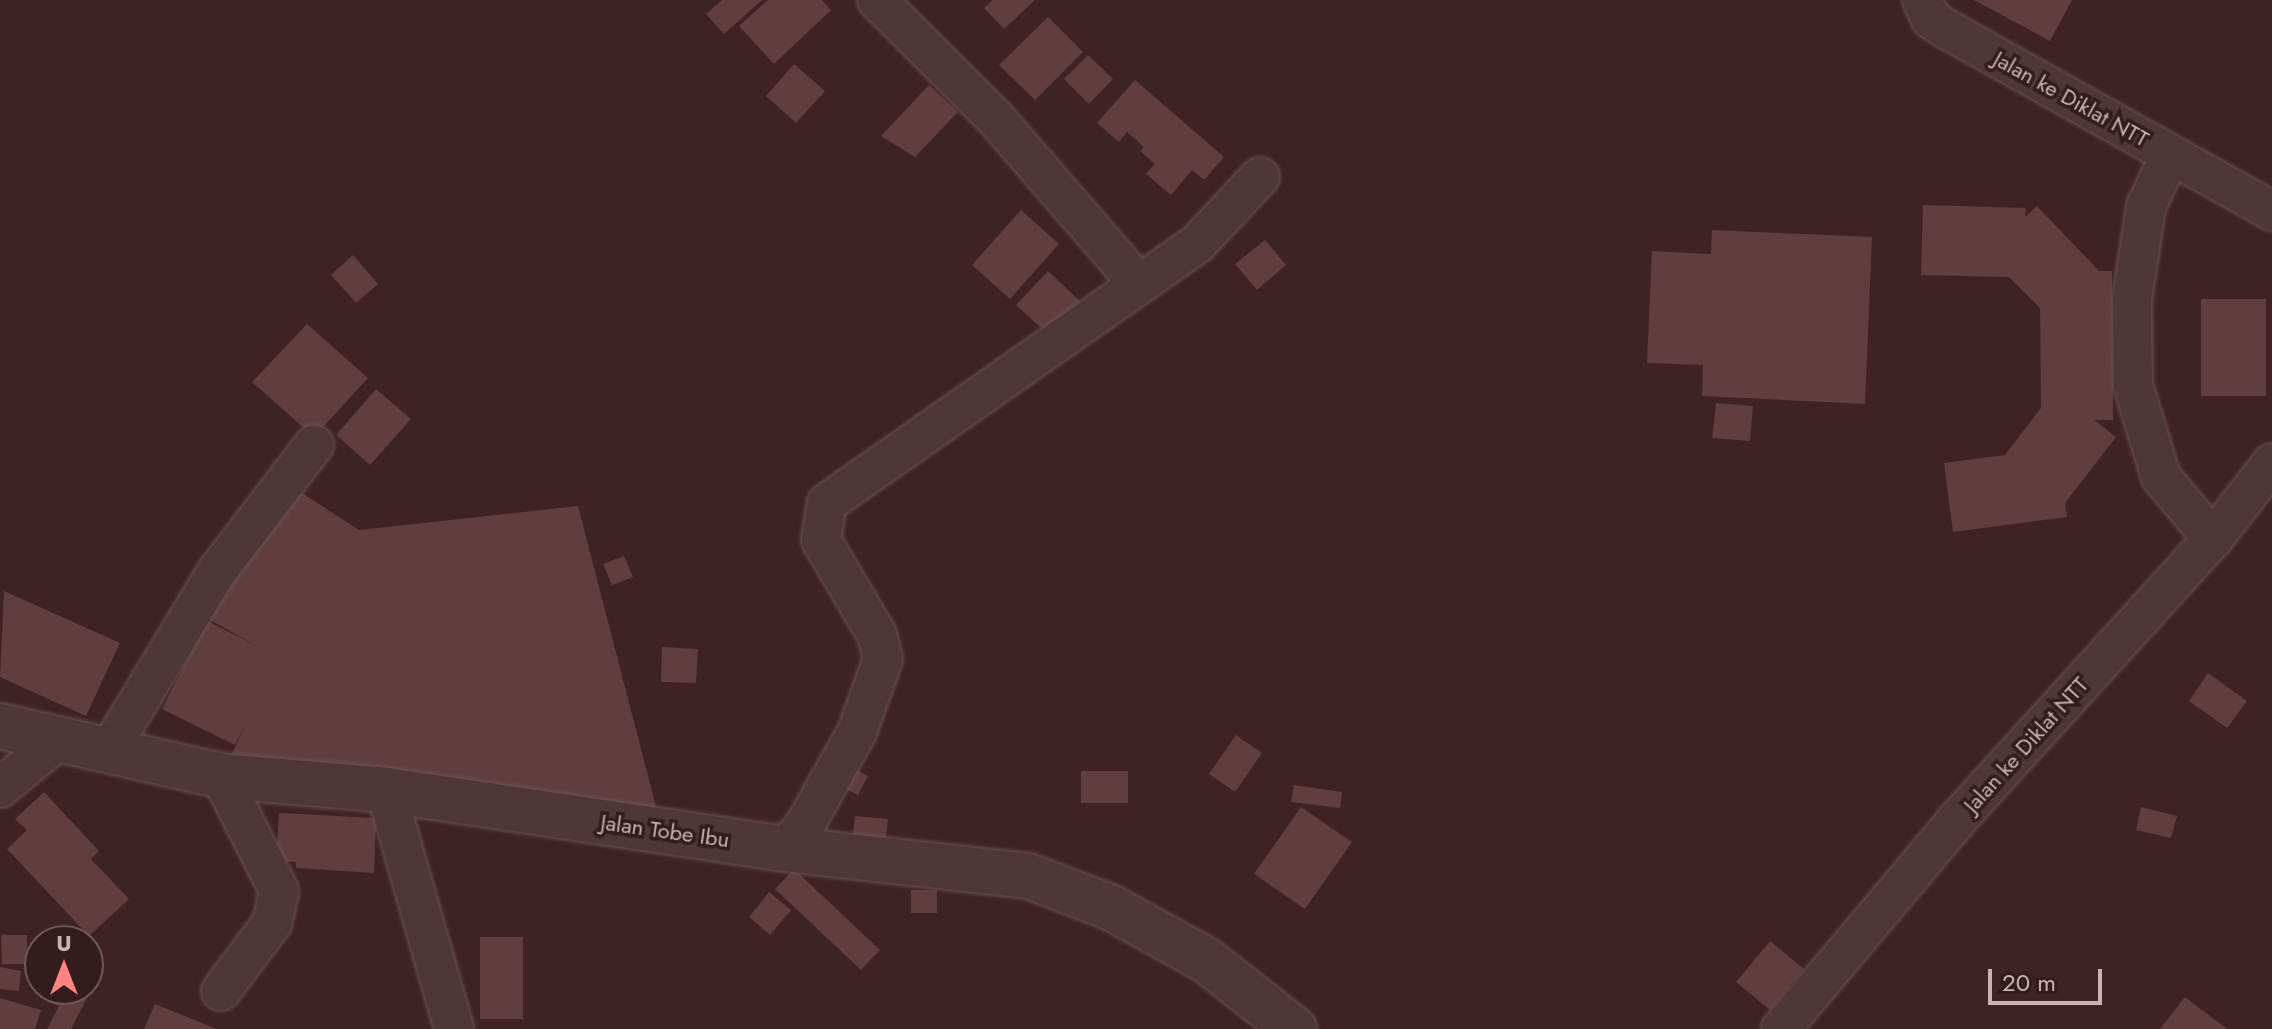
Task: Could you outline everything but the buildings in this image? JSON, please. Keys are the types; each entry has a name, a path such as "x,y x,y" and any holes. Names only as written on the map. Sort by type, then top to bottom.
{"street":[{"path":"877,0 996,119 1137,282"},
{"name":"Jalan ke Diklat NTT","path":"1922,0 1931,19 1948,30 2272,211"},
{"path":"2170,155 2146,207 2132,300 2133,385 2161,477 2213,539"},
{"path":"784,849 805,825 857,732 883,659 877,635 821,540 827,503 1137,282 1197,244 1260,177"},
{"path":"108,752 218,570 314,445"},
{"name":"Jalan ke Diklat NTT","path":"1781,1029 1956,821 2213,539 2272,463"},
{"name":"Jalan Tobe Ibu","path":"0,726 56,742 221,776 386,790 784,849 1028,876 1110,907 1206,960 1294,1029"},
{"path":"0,788 56,742"},
{"path":"221,776 279,891 272,923 221,991"},
{"path":"386,790 454,1029"}]}
